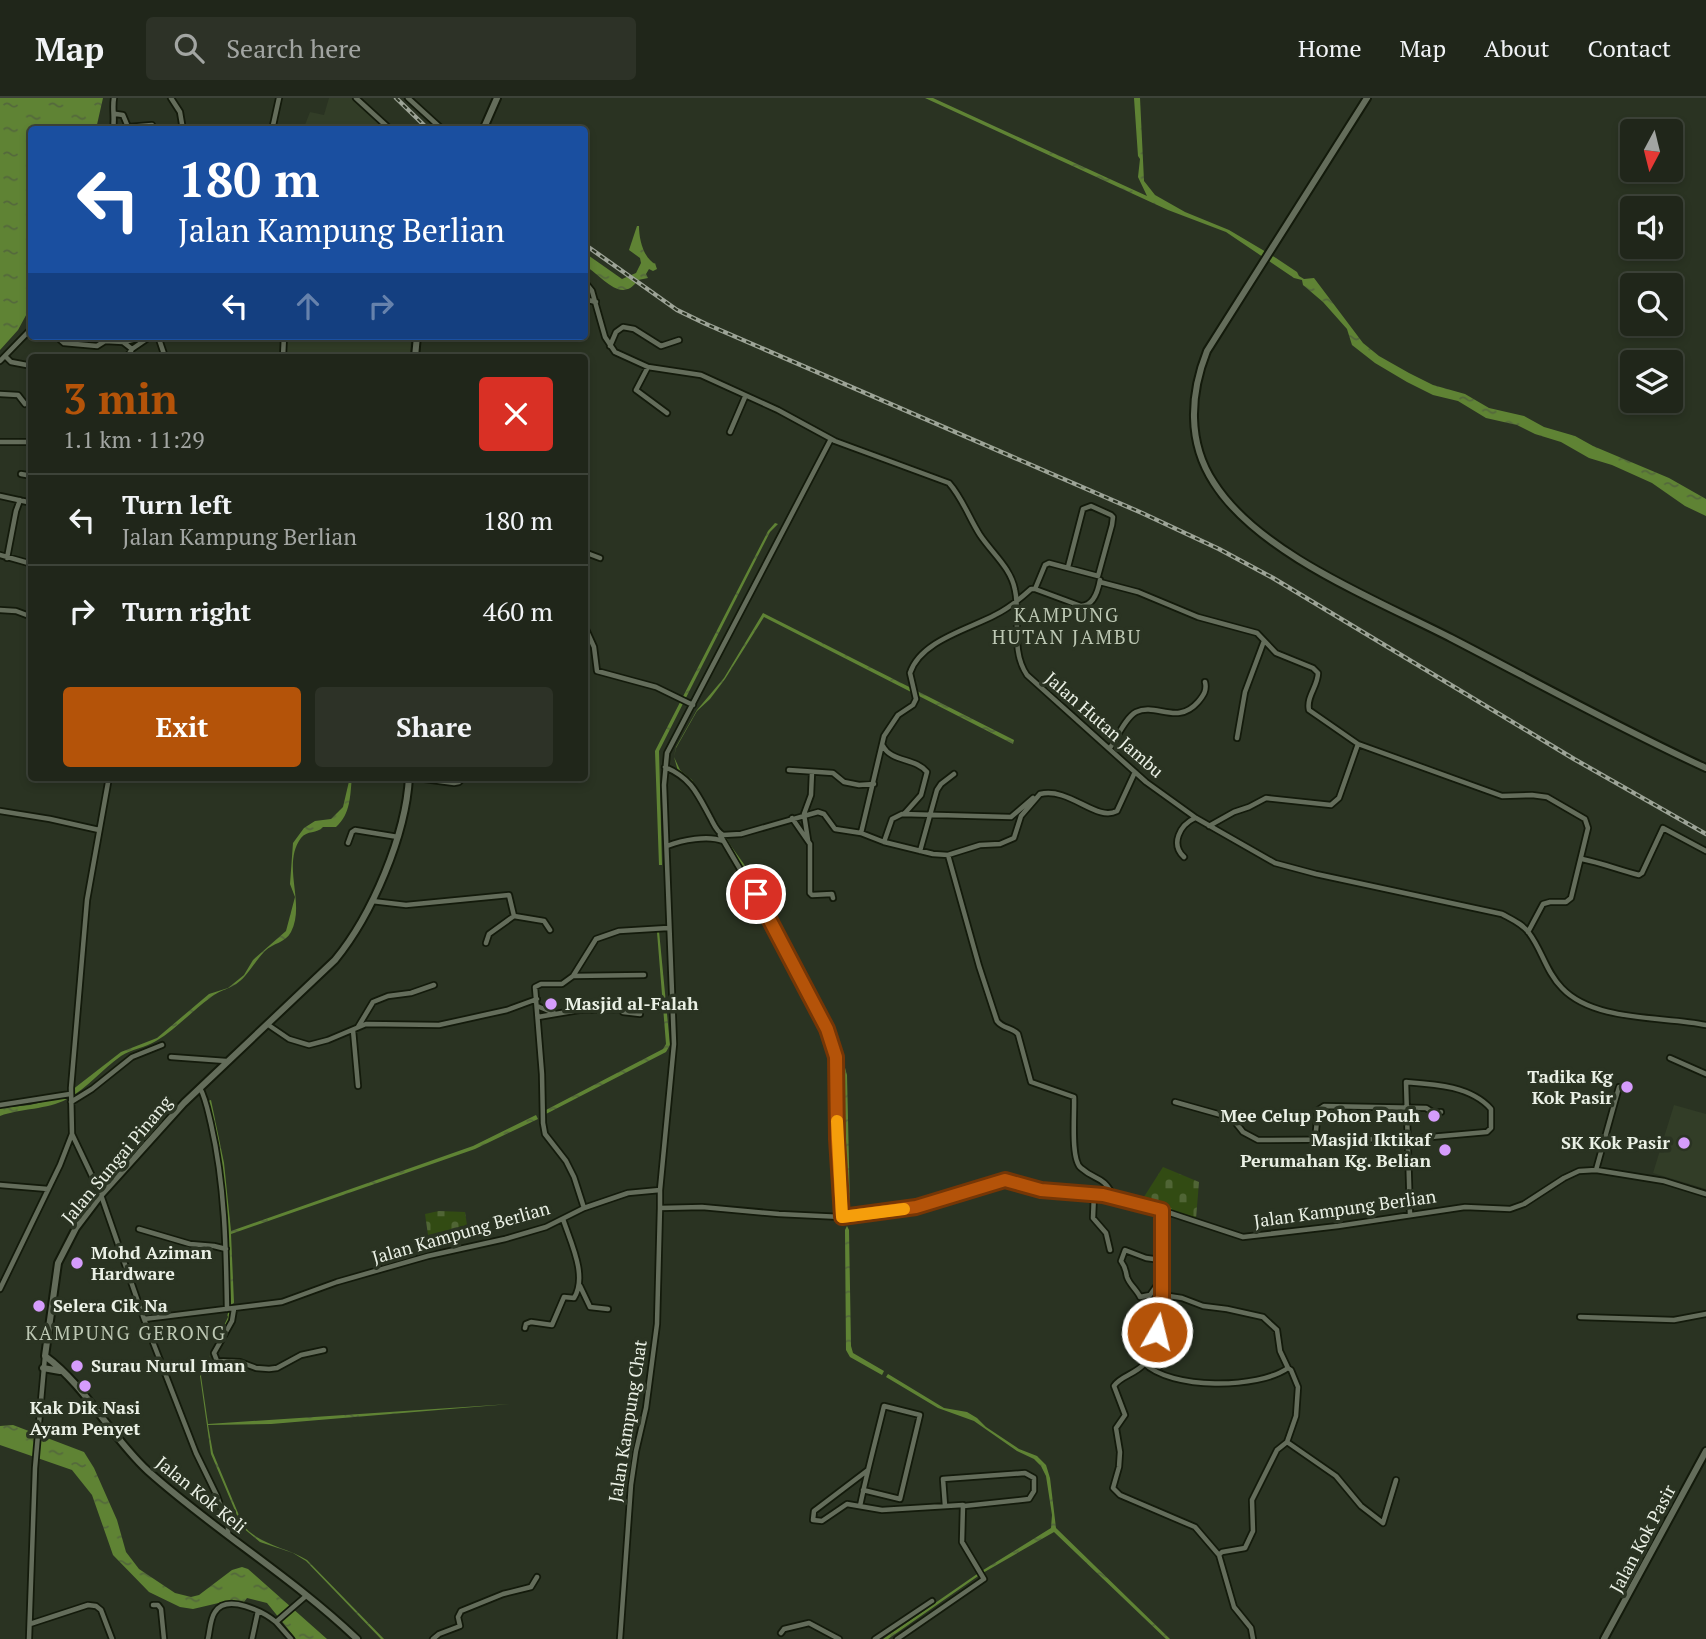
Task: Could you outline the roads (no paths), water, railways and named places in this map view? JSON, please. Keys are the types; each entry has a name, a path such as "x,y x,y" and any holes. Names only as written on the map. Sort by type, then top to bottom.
{"street":[{"path":"114,98 116,114 114,126"},
{"path":"171,98 180,112 182,126"},
{"path":"273,126 279,98"},
{"path":"356,98 387,126"},
{"path":"408,98 439,126"},
{"path":"485,126 497,98"},
{"path":"1367,98 1207,351 1194,392 1194,423 1202,457 1214,484 1265,536 1300,560 1638,736 1706,768"},
{"path":"116,114 123,115 127,126"},
{"path":"588,286 610,347"},
{"path":"588,300 596,302"},
{"path":"610,347 616,332 623,327 634,329 662,346 679,340"},
{"path":"0,362 28,332"},
{"path":"62,340 64,343 97,346 105,341 132,340"},
{"path":"129,354 144,341"},
{"path":"123,342 132,349"},
{"name":"Jalan Hutan Jambu","path":"610,347 648,367 701,375 778,410 831,439 949,483 958,493 980,535 1012,577 1017,601 1017,652 1022,667 1041,689 1135,772 1196,818 1286,867 1492,910 1511,918 1528,932 1551,975 1563,990 1574,998 1603,1010 1706,1025"},
{"path":"5,356 11,362 28,365"},
{"path":"648,367 636,390 667,413"},
{"path":"0,394 18,395 24,404"},
{"path":"730,432 745,397"},
{"path":"660,1208 674,1044 666,846 665,767 669,748 831,439"},
{"path":"0,442 28,442"},
{"path":"21,474 28,475"},
{"path":"0,496 28,502"},
{"path":"7,558 20,500"},
{"path":"862,833 882,745 891,724 902,711 913,705 916,696 910,673 917,659 952,633 997,614 1031,589 1088,606 1092,603 1099,579 1113,517 1091,506 1083,509 1068,567"},
{"path":"588,554 600,558"},
{"path":"0,555 28,563"},
{"path":"1035,589 1045,565 1049,562 1138,592 1198,617 1257,633 1276,653 1317,671 1318,679 1308,704 1309,710 1358,744 1502,796 1547,797 1587,822 1582,859 1571,898 1566,902 1543,904 1528,932"},
{"path":"0,610 16,611 28,616"},
{"path":"588,634 594,647 597,671 656,687 693,705"},
{"path":"1237,738 1245,692 1264,640"},
{"path":"1110,748 1133,713 1184,712 1203,696 1205,682"},
{"path":"1209,826 1234,811 1263,799 1332,805 1339,798 1358,744"},
{"path":"882,745 891,755 919,765 927,772 921,795 905,813 892,819 884,842"},
{"path":"665,767 679,773 692,784 761,902 827,1029 836,1057 842,1217"},
{"path":"789,769 835,773 844,782 874,784"},
{"path":"808,840 804,814 811,795 811,772"},
{"path":"905,813 1011,817 1024,804 1040,794 1047,793 1063,795 1098,812 1109,814 1117,811 1135,772"},
{"path":"920,851 929,814 941,784 954,774"},
{"path":"108,781 87,900 70,1098 72,1134 101,1195 144,1319 196,1453 221,1507 228,1535"},
{"name":"Jalan Sungai Pinang","path":"29,1639 38,1424 44,1356 58,1263 76,1228 101,1195 200,1087 335,960 350,942 372,901 398,837 406,807 409,781"},
{"path":"439,781 460,781"},
{"path":"666,846 713,838 725,839 804,814 821,812 835,829 862,833 920,851 948,855 980,845 1000,844 1014,838 1021,816 1040,794"},
{"path":"0,811 99,830"},
{"path":"792,818 811,846 808,873 810,893 832,894 834,898"},
{"path":"1184,857 1178,846 1180,831 1184,824 1196,818"},
{"path":"1582,859 1605,863 1615,869 1639,875 1663,828 1706,851"},
{"path":"348,843 355,830 398,837"},
{"path":"948,855 997,1021 1018,1034 1031,1082 1074,1097 1073,1128 1077,1164 1104,1181 1114,1198"},
{"path":"372,901 406,905 509,895 514,916"},
{"path":"485,943 489,934 514,916 544,921 550,930"},
{"path":"584,1208 566,1161 545,1134 541,1112 542,1074 535,987 541,984 562,984 573,976 596,939 619,932 668,928"},
{"path":"573,976 644,975"},
{"path":"358,1086 355,1028 373,1002 434,985"},
{"path":"266,1024 289,1039 309,1045 377,1023 439,1025 507,1010 537,999"},
{"path":"537,1006 555,1014"},
{"path":"538,1017 579,1010 620,1009 622,1012 640,1014"},
{"path":"0,1105 70,1098 92,1089 132,1057 162,1045"},
{"path":"171,1057 226,1062"},
{"path":"1670,1058 1706,1074"},
{"path":"1175,1102 1232,1118 1248,1137 1258,1140 1408,1139 1487,1132 1491,1128 1492,1111 1489,1105 1471,1094 1453,1088 1406,1082 1406,1108 1408,1139 1410,1215"},
{"path":"200,1087 205,1096 217,1158 226,1249 227,1309"},
{"path":"1596,1170 1619,1087"},
{"path":"1315,1141 1316,1117 1318,1110 1324,1107 1428,1108 1434,1113 1441,1112"},
{"path":"0,1289 72,1134"},
{"name":"Jalan Kampung Berlian","path":"660,1208 702,1207 842,1217 916,1207 1005,1180 1041,1190 1114,1198 1162,1210 1243,1237 1465,1207 1510,1209 1524,1204 1563,1178 1579,1171 1596,1170 1664,1181 1706,1194"},
{"path":"0,1185 48,1189"},
{"name":"Jalan Kampung Berlian","path":"144,1319 282,1302 337,1282 428,1256 546,1227 584,1208 628,1193 660,1189"},
{"path":"1094,1194 1093,1218 1106,1233 1110,1250"},
{"name":"Jalan Kampung Chat","path":"620,1639 631,1485 646,1408 657,1324 660,1208"},
{"path":"1162,1210 1162,1295 1156,1338 1144,1363 1114,1386 1125,1415 1116,1428 1120,1452 1113,1488 1120,1495 1195,1527 1219,1555 1234,1607 1251,1628 1253,1639"},
{"path":"563,1219 575,1256 579,1286 590,1307 608,1309"},
{"path":"139,1228 190,1244 226,1249"},
{"path":"1161,1260 1125,1250 1121,1261 1127,1268 1127,1278 1140,1297 1150,1295 1161,1277"},
{"path":"525,1328 526,1324 531,1322 552,1325 564,1297 574,1298 579,1286"},
{"path":"1162,1295 1263,1317 1277,1330 1280,1352 1298,1387 1299,1398 1287,1443 1276,1452 1252,1500 1253,1531 1248,1545 1219,1555"},
{"path":"234,1309 232,1321 215,1350 214,1357 217,1361 240,1362 269,1370 281,1367 301,1355 324,1350"},
{"path":"1580,1317 1674,1320 1706,1314"},
{"path":"46,1344 64,1371"},
{"name":"Jalan Kok Keli","path":"44,1356 64,1371 140,1462 357,1639"},
{"path":"1144,1363 1150,1369 1171,1379 1192,1383 1242,1381 1275,1375 1288,1368"},
{"path":"43,1368 64,1371"},
{"path":"860,1506 863,1490 884,1406 920,1415 900,1499 863,1490"},
{"path":"1287,1443 1336,1476 1360,1506 1383,1523 1396,1480"},
{"name":"Jalan Kok Pasir","path":"1604,1639 1706,1451"},
{"path":"868,1470 814,1511 813,1520 822,1521 847,1504 882,1510 964,1506 1029,1499 1034,1491 1034,1478 1025,1472 943,1479 945,1506"},
{"path":"897,1639 984,1579 962,1542 964,1506"},
{"path":"433,1639 460,1626 458,1617 461,1611 503,1594 531,1587 537,1577"},
{"path":"278,1621 304,1598"},
{"path":"875,1639 932,1601"},
{"path":"30,1624 92,1605 101,1610 112,1639"},
{"path":"153,1605 158,1605 161,1609 164,1639"},
{"path":"208,1639 213,1616 220,1607 235,1605 258,1611 278,1621 291,1639"},
{"path":"252,1639 258,1611"},
{"path":"781,1633 784,1629 809,1623 839,1639"}],"water":[{"path":"0,98 103,98 97,126 28,126 28,312 18,330 0,350"},
{"path":"925,98 933,98 1147,196 1138,177 1140,159 1134,98 1140,98 1144,181 1155,195 1185,212 1229,230 1276,258 1304,279 1314,278 1363,343 1379,356 1433,385 1465,394 1489,408 1524,416 1544,427 1575,436 1669,478 1706,499 1706,516 1685,506 1652,483 1589,458 1561,442 1517,425 1486,418 1458,401 1433,395 1407,382 1352,345 1347,329 1323,302 1303,285 1302,280 1294,278 1226,232 1168,210"},
{"path":"639,226 645,253 657,269 649,269 646,274 648,278 638,280 632,287 619,289 588,268 588,255 622,279 636,273 641,263 640,258 629,250"},
{"path":"775,523 778,524 770,532 659,751 662,865 659,865 655,751 768,531"},
{"path":"763,613 1014,740 1013,744 764,617 725,679 697,711 676,748 674,757 676,747 697,710 724,678"},
{"path":"674,757 680,770 692,780 731,846 761,888 836,1035 847,1075 850,1207 847,1211 843,1075 834,1037 759,893 741,870 692,781 678,771"},
{"path":"349,781 352,781 349,804 341,822 336,827 323,827 306,834 295,849 293,872 296,909 291,932 265,951 245,976 228,988 244,975 253,960 286,931 295,897 290,884 293,843 304,828 315,821 331,819 343,807"},
{"path":"659,931 670,1045 666,1052 544,1115 544,1111 663,1049 666,1044"},
{"path":"228,988 203,1003 156,1041 121,1056 75,1095 59,1103 0,1116 0,1108 30,1105 63,1097 121,1052 157,1038 209,994"},
{"path":"211,1100 224,1163 231,1231 473,1146 536,1115 538,1119 475,1149 231,1234 234,1303 231,1305 224,1186 208,1101"},
{"path":"847,1226 851,1346 853,1353 884,1371 882,1375 850,1357 846,1350"},
{"path":"230,1315 231,1318 201,1376 208,1424 511,1404 271,1424 208,1425 213,1453 243,1525 257,1537 293,1553 260,1542 242,1527 211,1454 200,1376 228,1317"},
{"path":"888,1374 944,1408 967,1412 1019,1449 1037,1456 1046,1465 1050,1478 1056,1528 1170,1639 1166,1639 1054,1532 981,1574 888,1639 883,1639 980,1572 1051,1528 1052,1515 1046,1476 1034,1459 1017,1451 974,1421 938,1408 886,1377"},
{"path":"13,1425 84,1452 117,1520 126,1552 139,1569 175,1593 191,1597 199,1595 232,1570 242,1567 248,1569 327,1639 296,1639 267,1603 247,1598 244,1602 227,1601 193,1609 180,1607 149,1592 113,1555 92,1495 72,1470 0,1445 0,1426"},
{"path":"293,1553 307,1560 384,1639 381,1639 306,1561"}],"railway":[{"path":"396,98 425,126"},
{"path":"588,247 677,310 706,324 1219,549 1273,578 1574,759 1706,834"}],"place":[{"name":"Masjid al-Falah","path":"551,1004"},
{"name":"Tadika Kg Kok Pasir","path":"1627,1087"},
{"name":"Mee Celup Pohon Pauh","path":"1434,1116"},
{"name":"SK Kok Pasir","path":"1684,1143"},
{"name":"Masjid Iktikaf Perumahan Kg. Belian","path":"1445,1150"},
{"name":"Mohd Aziman Hardware","path":"77,1263"},
{"name":"Selera Cik Na","path":"39,1306"},
{"name":"Surau Nurul Iman","path":"77,1366"},
{"name":"Kak Dik Nasi Ayam Penyet","path":"85,1386"}],"district":[{"name":"KAMPUNG HUTAN JAMBU","path":"1067,626"},
{"name":"KAMPUNG GERONG","path":"126,1333"}]}
